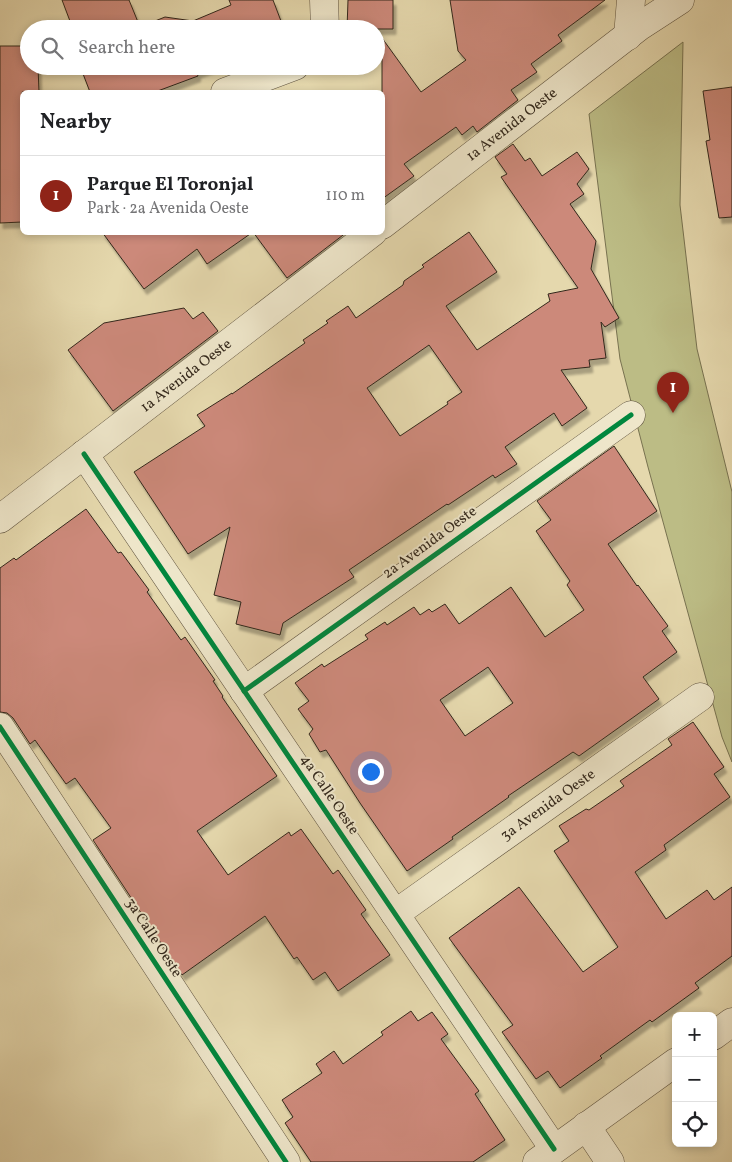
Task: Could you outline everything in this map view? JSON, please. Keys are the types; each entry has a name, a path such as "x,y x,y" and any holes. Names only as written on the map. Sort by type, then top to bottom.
{"street":[{"path":"324,0 325,20"},
{"path":"631,0 634,31"},
{"name":"1a Avenida Oeste","path":"385,223 673,3"},
{"path":"230,90 271,75"},
{"name":"1a Avenida Oeste","path":"0,519 368,235"},
{"name":"2a Avenida Oeste","path":"244,691 630,415"},
{"name":"4a Calle Oeste","path":"84,454 395,914 545,1156"},
{"name":"3a Avenida Oeste","path":"395,914 700,697"},
{"name":"3a Calle Oeste","path":"0,727 286,1162"},
{"path":"717,1033 732,1022"},
{"path":"545,1156 672,1065"},
{"path":"586,1126 610,1162"}],"green space":[{"path":"683,42 680,205 697,349 732,492 732,762 722,737 620,359 589,114"}],"building":[{"path":"62,0 129,0 137,20 70,20"},
{"path":"229,0 273,0 281,20 195,20 231,5"},
{"path":"348,0 393,0 393,29 385,29 385,20 347,20"},
{"path":"450,0 605,0 558,35 562,41 531,64 537,72 511,90 518,100 477,132 473,126 462,135 456,127 404,164 414,176 385,197 385,90 382,90 382,75 385,75 385,42 421,92 466,60 458,51"},
{"path":"165,17 186,20 158,20"},
{"path":"0,46 20,46 20,75 38,75 39,90 20,90 20,222 0,223"},
{"path":"83,75 198,76 160,90 89,90"},
{"path":"732,87 732,217 719,218 706,141 710,140 703,91"},
{"path":"513,144 525,161 530,158 542,176 577,152 589,169 577,184 584,194 570,204 596,241 591,269 619,318 605,327 601,322 606,358 589,360 590,367 561,370 587,408 562,426 554,413 505,447 517,464 495,478 493,475 447,504 349,570 354,577 283,623 280,635 236,624 241,602 214,595 230,527 188,554 134,472 205,426 197,415 232,394 305,343 303,340 328,323 326,321 348,306 356,318 403,285 404,281 424,267 422,265 469,232 497,272 446,306 477,350 550,301 548,294 578,288 501,177 507,174 495,157","holes":["429,345 462,392 447,402 448,404 400,436 367,388"]},
{"path":"104,235 249,235 207,264 197,249 144,289"},
{"path":"255,235 343,235 287,278"},
{"path":"184,308 193,319 203,312 218,331 113,411 68,350 104,323"},
{"path":"614,446 657,511 608,544 668,626 662,631 677,652 643,677 659,699 579,756 573,752 508,796 452,837 453,839 407,871 326,750 320,752 309,734 313,729 298,709 309,701 295,683 322,664 324,667 368,639 365,635 385,622 387,625 414,607 420,615 429,609 432,612 445,604 459,624 511,587 545,637 584,610 567,585 570,581 536,531 551,520 537,501","holes":["488,667 513,703 465,736 440,700"]},
{"path":"86,509 118,553 121,552 149,590 147,592 181,640 185,637 215,680 213,681 222,697 277,776 197,831 228,875 289,832 291,836 301,829 333,874 338,870 366,910 361,914 390,955 338,991 325,972 313,980 297,957 294,959 265,916 182,975 93,840 111,828 75,778 66,784 35,740 30,744 13,718 7,713 0,712 0,568 14,558 16,560"},
{"path":"693,722 724,767 714,774 730,797 664,845 666,850 635,872 666,919 707,890 714,900 732,887 732,956 695,983 699,988 652,1022 650,1020 560,1088 548,1071 536,1079 502,1032 513,1025 449,938 519,887 583,972 618,947 554,851 569,841 559,826 586,809 589,810 624,786 620,781 672,745 668,739"},
{"path":"411,1011 418,1021 432,1012 448,1034 441,1039 479,1091 475,1094 505,1140 473,1162 311,1162 285,1123 293,1117 282,1100 322,1073 316,1064 334,1051 343,1064 383,1035 381,1032"}],"cycle path":[{"path":"244,691 631,415"},
{"path":"84,454 554,1149"},
{"path":"0,727 286,1162"}],"place":[{"name":"Parque El Toronjal","path":"673,413"}]}
